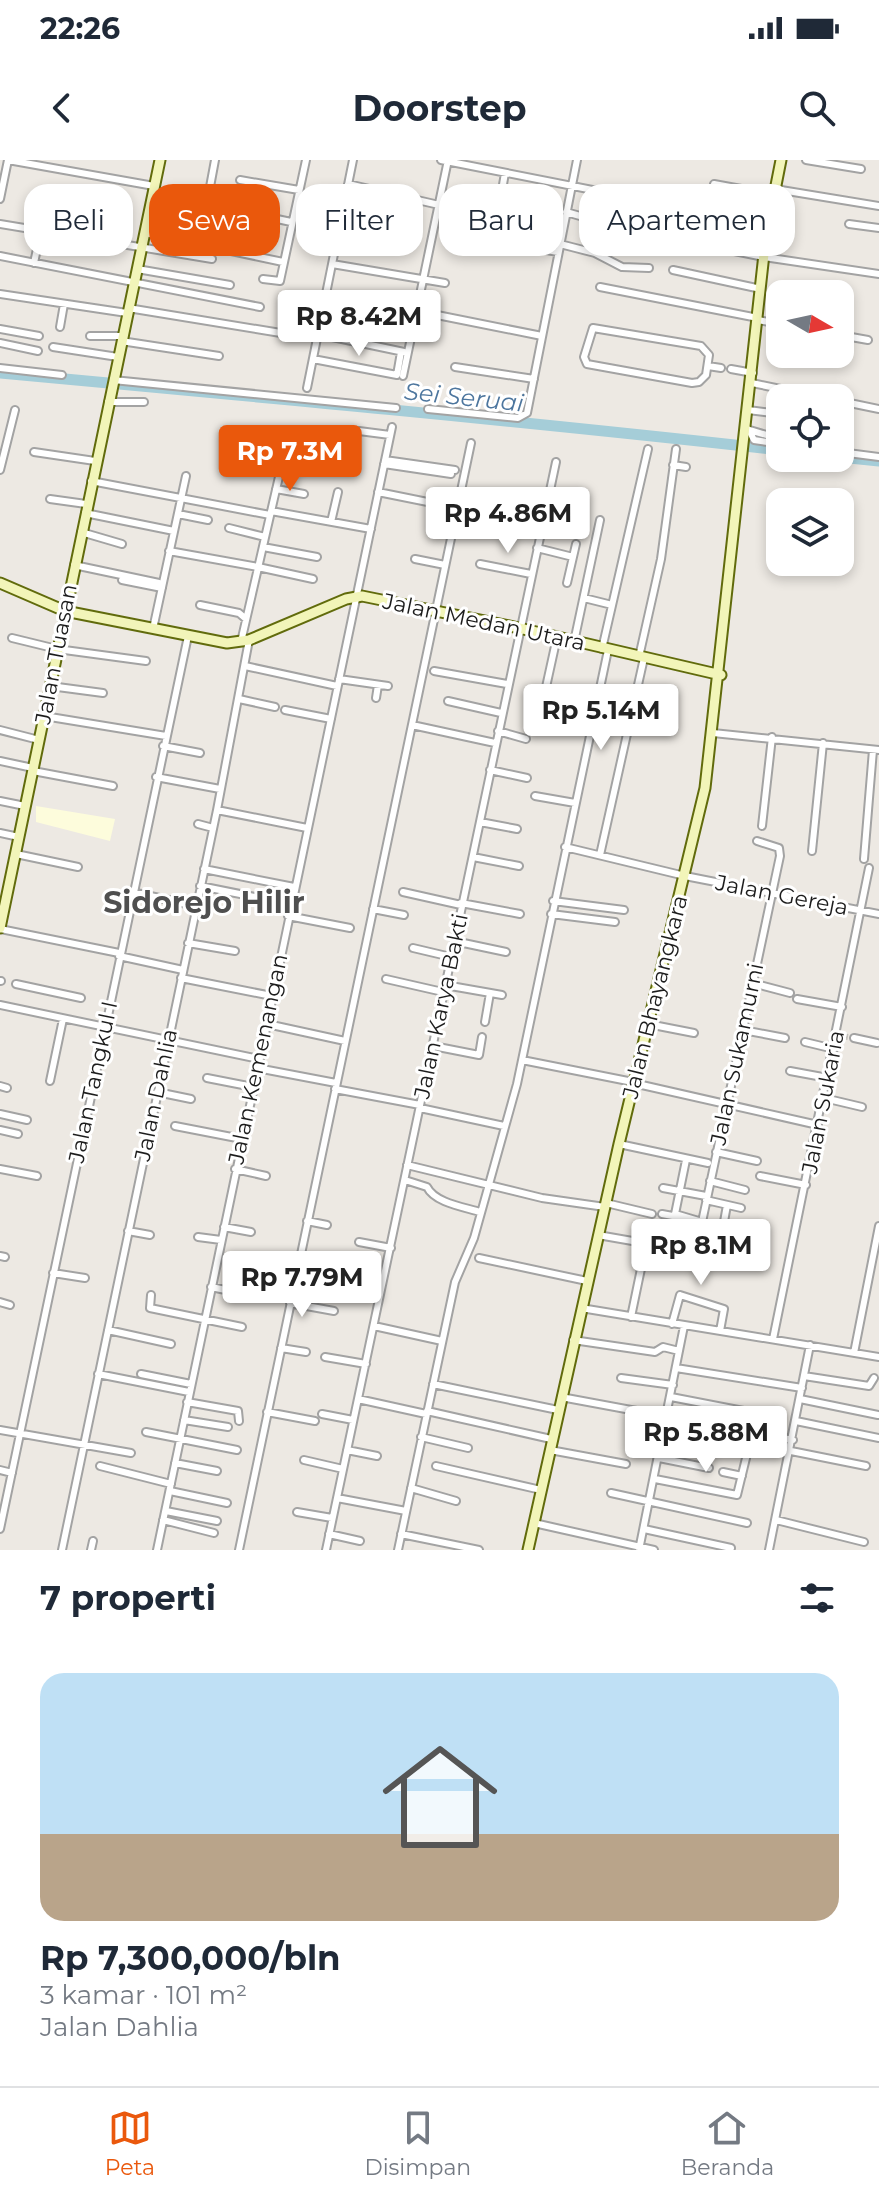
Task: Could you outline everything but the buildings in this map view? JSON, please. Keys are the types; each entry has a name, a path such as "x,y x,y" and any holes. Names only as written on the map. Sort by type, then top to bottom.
{"street":[{"path":"0,199 8,160 149,188"},
{"name":"Jalan Tuasan","path":"155,184 160,160"},
{"path":"211,184 215,160"},
{"path":"300,184 306,160"},
{"path":"348,184 353,160"},
{"path":"563,227 577,160"},
{"name":"Jalan Bhayangkara","path":"776,184 781,160"},
{"path":"806,160 861,169"},
{"path":"442,184 445,161 579,187"},
{"path":"503,184 505,173"},
{"path":"240,180 296,189"},
{"path":"795,195 879,206"},
{"path":"313,359 397,375 417,311 439,205 423,201"},
{"path":"263,279 279,282 296,202"},
{"name":"Jalan Tuasan","path":"0,928 149,211"},
{"path":"566,212 629,230 764,257 879,274"},
{"path":"280,220 291,222"},
{"path":"0,224 24,228"},
{"path":"849,224 879,228"},
{"path":"144,233 149,234"},
{"path":"133,244 212,259"},
{"path":"563,249 595,253 612,265 649,268"},
{"path":"0,256 260,307"},
{"path":"34,263 35,256"},
{"path":"255,256 283,262"},
{"path":"307,388 334,256"},
{"path":"428,409 522,417 528,409 557,256"},
{"name":"Jalan Bhayangkara","path":"528,1550 633,1083 702,807 721,675 764,257"},
{"path":"332,264 445,283"},
{"path":"137,269 230,285"},
{"path":"673,270 761,289"},
{"path":"600,287 766,321"},
{"path":"0,294 299,336"},
{"path":"60,327 64,304"},
{"path":"417,311 542,336"},
{"path":"595,328 701,346 709,353 708,366 704,378 692,383 589,364 584,357 589,332 595,328"},
{"path":"0,329 39,336"},
{"path":"318,334 404,352"},
{"path":"90,336 219,356"},
{"path":"854,338 868,340"},
{"path":"0,343 38,351"},
{"path":"53,347 118,357"},
{"path":"403,376 404,352"},
{"path":"708,366 721,368"},
{"path":"455,367 534,379"},
{"path":"0,368 62,375"},
{"path":"731,369 774,384"},
{"path":"112,381 396,408"},
{"path":"109,398 144,402"},
{"path":"854,404 879,409"},
{"path":"0,470 15,410"},
{"path":"748,410 766,412"},
{"path":"0,422 11,424"},
{"name":"Jalan Kemenangan","path":"157,1550 391,431 359,431"},
{"path":"747,432 766,437"},
{"path":"239,1550 471,443"},
{"path":"398,1550 457,1275 480,1212 522,1060 612,605 648,449"},
{"path":"600,855 661,559 676,449"},
{"path":"34,452 95,461"},
{"path":"854,454 879,457"},
{"path":"384,462 453,472"},
{"name":"Jalan Karya Bakti","path":"326,1550 556,462"},
{"path":"673,465 686,467"},
{"name":"Jalan Dahlia","path":"62,1550 217,810 245,666 246,619 281,468"},
{"path":"153,629 186,476"},
{"path":"91,481 371,529"},
{"path":"276,489 304,494"},
{"path":"331,522 338,492"},
{"path":"378,492 457,508"},
{"path":"50,499 174,531"},
{"path":"178,514 208,520"},
{"path":"574,642 600,520"},
{"path":"229,528 265,537"},
{"path":"81,532 122,544"},
{"path":"567,583 576,544"},
{"path":"263,547 317,557"},
{"path":"537,548 573,557"},
{"path":"169,551 313,579"},
{"path":"415,559 445,565"},
{"path":"480,564 531,574"},
{"path":"74,565 160,586"},
{"path":"122,580 160,586"},
{"name":"Jalan Medan Utara","path":"0,583 65,611 188,636 245,641 357,596 519,628 721,675"},
{"path":"584,598 612,605"},
{"path":"200,605 239,613 246,619"},
{"name":"Jalan Tangkul I","path":"0,1529 188,636"},
{"path":"539,719 557,637"},
{"path":"12,638 57,649 146,661"},
{"path":"245,666 338,682 388,686"},
{"path":"434,671 507,684"},
{"path":"376,698 378,685"},
{"path":"50,686 103,693"},
{"path":"239,699 275,707"},
{"path":"448,701 501,713"},
{"path":"285,710 331,719"},
{"path":"44,716 166,736"},
{"path":"412,725 495,743"},
{"path":"0,730 39,740"},
{"path":"498,731 526,739"},
{"path":"713,733 876,750 864,859"},
{"path":"762,826 772,737"},
{"path":"812,851 823,743"},
{"path":"163,746 200,753"},
{"path":"0,761 113,786"},
{"path":"490,770 527,778"},
{"path":"156,777 220,789"},
{"path":"535,796 575,803"},
{"path":"0,801 25,806"},
{"path":"217,810 307,828"},
{"path":"480,822 517,829"},
{"path":"198,824 213,828"},
{"path":"0,833 19,837"},
{"name":"Jalan Sukamurni","path":"678,1217 702,1222 743,1030 780,851 757,841"},
{"name":"Jalan Gereja","path":"565,847 685,876 879,914"},
{"path":"16,854 78,867"},
{"path":"473,857 519,866"},
{"name":"Jalan Sukaria","path":"773,1339 839,1036 869,868"},
{"path":"204,869 294,887"},
{"path":"200,886 290,904"},
{"path":"132,892 196,906"},
{"path":"403,892 520,914"},
{"path":"553,901 624,910"},
{"path":"373,909 404,915"},
{"path":"551,914 615,922"},
{"path":"288,916 350,928"},
{"path":"0,928 183,970"},
{"path":"454,941 506,952"},
{"path":"188,943 235,951"},
{"path":"413,948 451,957"},
{"path":"181,978 272,996"},
{"path":"386,979 502,995"},
{"path":"752,983 790,993"},
{"path":"16,984 81,998"},
{"path":"485,1022 490,993"},
{"path":"797,999 842,1007"},
{"path":"0,1005 259,1059"},
{"path":"50,1081 63,1019"},
{"path":"267,1024 345,1041"},
{"path":"648,1024 694,1033"},
{"path":"743,1030 785,1038"},
{"path":"433,1046 479,1055 482,1037"},
{"path":"854,1038 877,1043"},
{"path":"805,1042 834,1049"},
{"path":"522,1060 818,1125"},
{"path":"257,1068 504,1126"},
{"path":"790,1071 828,1078"},
{"path":"207,1078 253,1087"},
{"path":"157,1092 191,1099"},
{"path":"824,1098 862,1107"},
{"path":"0,1114 27,1120"},
{"path":"175,1126 242,1139"},
{"path":"0,1130 18,1134"},
{"path":"619,1144 708,1163"},
{"path":"716,1152 757,1161"},
{"path":"678,1217 675,1214 686,1160"},
{"path":"407,1165 542,1198 652,1214"},
{"path":"0,1169 37,1176"},
{"path":"235,1169 266,1176"},
{"path":"760,1176 806,1185"},
{"path":"405,1180 427,1187 430,1194 446,1201 480,1212"},
{"path":"710,1181 745,1190"},
{"path":"663,1188 741,1208"},
{"path":"712,1246 720,1244 727,1205"},
{"path":"662,1214 678,1217"},
{"path":"307,1221 327,1225"},
{"path":"854,1353 879,1226"},
{"path":"224,1227 251,1232"},
{"path":"128,1231 150,1235"},
{"path":"598,1235 684,1250"},
{"path":"198,1237 221,1240"},
{"path":"359,1242 391,1248"},
{"path":"479,1258 587,1281"},
{"path":"631,1317 642,1264"},
{"path":"53,1273 85,1278"},
{"path":"254,1286 292,1294"},
{"path":"211,1287 240,1293"},
{"path":"151,1295 150,1308 242,1327"},
{"path":"672,1324 680,1295 724,1309 720,1331"},
{"path":"0,1302 10,1305"},
{"path":"290,1303 334,1311"},
{"path":"581,1308 879,1357"},
{"path":"374,1326 442,1341"},
{"path":"639,1548 684,1326"},
{"path":"108,1330 171,1344"},
{"path":"573,1340 655,1352 663,1347 679,1351"},
{"path":"769,1550 810,1345"},
{"path":"281,1348 306,1352"},
{"path":"325,1357 366,1364"},
{"path":"676,1368 802,1388"},
{"path":"98,1374 190,1388"},
{"path":"141,1374 190,1388"},
{"path":"804,1376 869,1386 874,1378"},
{"path":"621,1378 673,1385"},
{"path":"433,1384 558,1410"},
{"path":"561,1397 793,1440"},
{"path":"671,1397 759,1414"},
{"path":"358,1399 426,1413 626,1464"},
{"path":"800,1399 878,1415"},
{"path":"187,1402 238,1411 239,1421"},
{"path":"267,1412 315,1421"},
{"path":"322,1414 353,1420"},
{"path":"184,1420 228,1427"},
{"path":"796,1421 879,1438"},
{"path":"0,1430 131,1453"},
{"path":"146,1432 237,1450"},
{"path":"421,1437 468,1448"},
{"path":"347,1450 377,1456"},
{"path":"791,1451 866,1466"},
{"path":"655,1479 737,1495 747,1454"},
{"path":"659,1458 709,1468"},
{"path":"304,1460 343,1469"},
{"path":"175,1463 217,1471"},
{"path":"100,1466 227,1503"},
{"path":"436,1466 541,1490"},
{"path":"0,1470 12,1473"},
{"path":"723,1472 742,1476"},
{"path":"411,1488 456,1501"},
{"path":"611,1493 747,1523"},
{"path":"337,1498 406,1511"},
{"path":"166,1511 217,1521"},
{"path":"297,1512 332,1518"},
{"path":"163,1520 214,1533"},
{"path":"776,1520 864,1542"},
{"path":"534,1523 654,1550"},
{"path":"644,1529 731,1548"},
{"path":"329,1534 360,1541"},
{"path":"401,1534 479,1550"},
{"path":"91,1550 93,1541"}],"shaded area":[{"path":"36,806 115,819 110,841 36,822"}],"waterway":[{"name":"Sei Seruai","path":"0,373 766,449"},
{"name":"Sei Seruai","path":"854,458 879,461"}],"tunnel":[{"path":"842,1036 854,1038"}],"district":[{"name":"Sidorejo Hilir","path":"204,902"}]}
